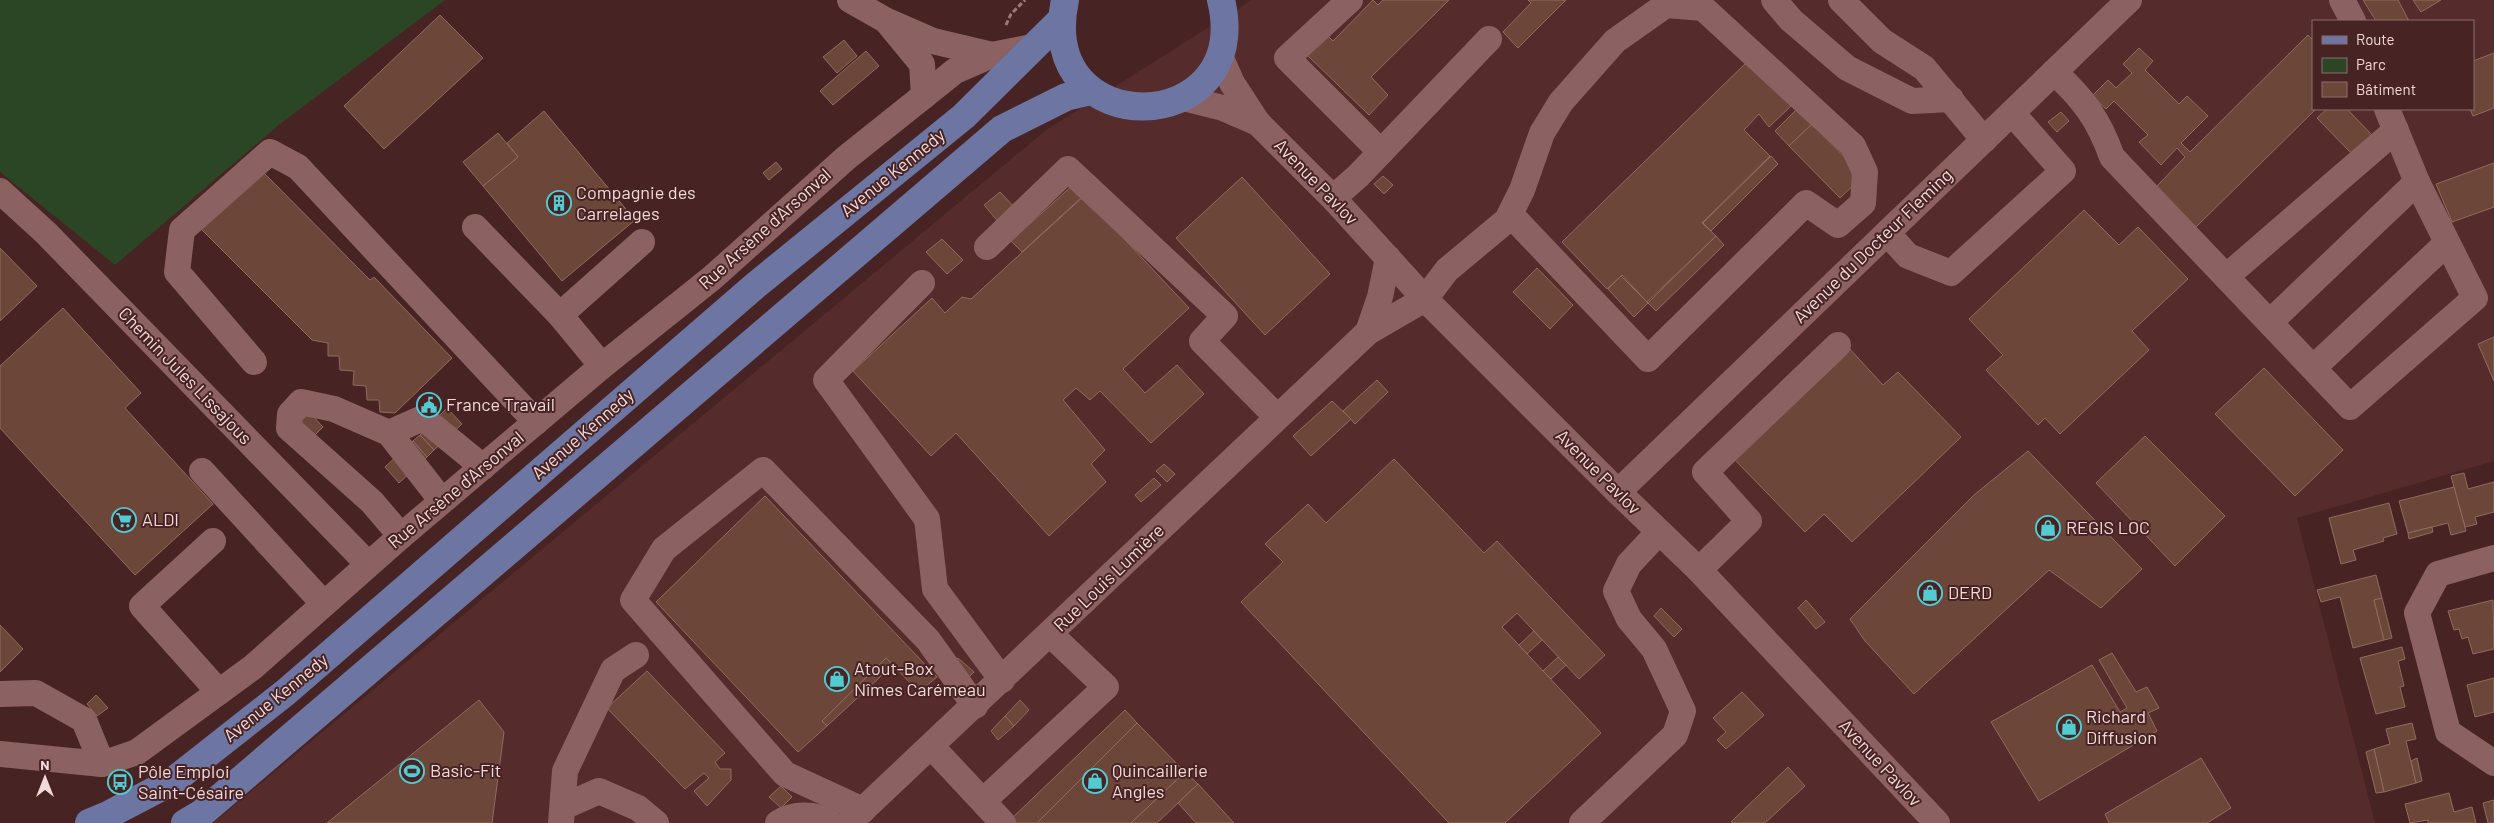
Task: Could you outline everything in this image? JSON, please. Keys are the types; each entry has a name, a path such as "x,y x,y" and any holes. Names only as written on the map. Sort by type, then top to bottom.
{"main road":[{"path":"1062,10 1063,47 1074,71 1091,90 1112,102 1136,108 1160,106 1183,98 1198,87 1211,73 1220,56 1225,36 1225,16 1221,0"},
{"name":"Avenue Kennedy","path":"89,823 108,815 172,780 286,692 756,285 964,116 1032,47 1062,10"},
{"name":"Avenue Kennedy","path":"185,823 202,813 427,622 1002,129 1049,104 1091,90"}],"street":[{"path":"850,0 887,22 933,41 992,55"},
{"path":"1350,0 1287,58 1381,152"},
{"path":"1774,0 1791,20 1847,68 1912,101 1951,100"},
{"path":"1841,0 1882,41 1924,68 1984,140"},
{"name":"Avenue du Docteur Fleming","path":"1618,492 2129,0"},
{"path":"2342,0 2352,20"},
{"path":"1425,299 1447,270 1507,220 1510,214 1522,190 1542,133 1561,102 1615,41 1666,5 1703,8 1853,146 1865,172 1863,203 1838,225 1806,203 1648,359 1510,214"},
{"path":"887,22 922,64 924,96"},
{"path":"1333,198 1381,152 1489,39"},
{"name":"Rue Arsène d'Arsonval","path":"0,754 102,764 137,752 253,667 368,564 482,467 602,366 712,278 846,158 955,71 992,55 1032,47"},
{"name":"Avenue Pavlov","path":"1220,56 1232,83 1258,123 1333,198 1425,299 1618,492 1699,570 1937,823"},
{"path":"2054,72 2074,90 2102,129 2112,157 2350,407 2474,298 2417,182 2392,120 2227,276"},
{"name":"Avenue Pavlov","path":"1183,98 1223,108 1258,123"},
{"path":"1887,233 1908,256 1951,273 2063,171 2012,113"},
{"path":"254,362 178,272 182,230 270,152 298,167 536,422"},
{"path":"987,247 1068,169 1224,316 1202,341 1277,417"},
{"path":"2270,322 2417,182"},
{"name":"Chemin Jules Lissajous","path":"0,191 46,232 368,564"},
{"path":"474,227 560,315 602,366"},
{"path":"560,315 642,242"},
{"path":"2313,368 2447,243"},
{"name":"Rue Louis Lumière","path":"1368,332 1380,297 1388,258"},
{"path":"922,282 826,380 927,519 935,589 1002,680"},
{"name":"Rue Louis Lumière","path":"856,817 1368,332 1425,299"},
{"path":"1699,570 1749,521 1705,472 1838,345"},
{"path":"401,536 372,502 290,428 290,414 301,402 334,409 389,433 442,501"},
{"path":"389,433 423,418 482,467"},
{"path":"856,817 785,774 633,600 664,549 763,470 928,640 975,706"},
{"path":"202,471 324,604"},
{"path":"1582,823 1675,735 1683,712 1654,649 1629,620 1616,592 1629,564 1659,532"},
{"path":"213,541 142,606 219,692"},
{"path":"2494,558 2438,574 2417,613 2448,732 2494,764"},
{"path":"983,801 1106,687 1050,634"},
{"path":"562,815 565,771 613,670 636,655"},
{"path":"0,694 36,693 84,720 102,764"},
{"path":"932,747 1003,823"},
{"path":"562,815 599,791 638,808 656,823"},
{"path":"778,823 784,819 804,815 824,819 831,823"}],"shaded area":[{"path":"1252,0 2494,0 2494,461 2297,518 2375,823 213,823 1046,130"}],"green space":[{"path":"0,0 445,0 280,124 115,265 0,172"}],"building":[{"path":"1373,0 1378,5 1383,0 1449,0 1371,77 1388,95 1369,115 1307,55 1327,35 1333,41"},
{"path":"1528,0 1566,0 1518,48 1503,32 1531,3"},
{"path":"2363,0 2398,0 2408,20 2375,20"},
{"path":"2413,0 2441,0 2421,12"},
{"path":"440,15 483,58 384,149 344,106"},
{"path":"2308,35 2312,39 2312,110 2315,110 2196,227 2155,188 2185,157 2177,148 2161,165 2139,142 2148,135 2114,101 2106,109 2092,96 2108,80 2116,88 2132,73 2123,64 2139,48 2153,61 2145,70 2179,104 2187,96 2208,116 2181,143 2190,152"},
{"path":"844,40 857,56 837,73 823,57"},
{"path":"866,51 879,66 833,105 820,91"},
{"path":"2494,53 2494,108 2473,116 2470,110 2474,110 2474,61"},
{"path":"1749,60 1793,104 1769,127 1759,114 1744,130 1770,156 1702,223 1716,236 1647,302 1622,275 1607,289 1562,242"},
{"path":"1797,109 1812,124 1789,146 1775,131"},
{"path":"2326,110 2348,110 2372,135 2352,154 2317,118"},
{"name":"Compagnie des Carrelages","path":"544,111 635,220 562,281 483,186 518,157 507,143"},
{"path":"2061,112 2069,121 2057,132 2048,122"},
{"path":"1812,124 1863,176 1840,198 1789,146"},
{"path":"498,133 518,157 483,186 463,162"},
{"path":"1771,156 1778,164 1711,231 1703,223"},
{"path":"776,162 782,169 769,180 763,173"},
{"path":"2494,163 2494,207 2452,222 2436,184"},
{"path":"262,171 370,280 374,277 452,358 395,413 380,412 379,400 367,400 366,386 353,385 354,371 340,370 339,356 328,356 328,343 312,340 200,228"},
{"path":"1383,176 1393,185 1384,194 1374,184"},
{"path":"1242,177 1330,274 1265,335 1176,238"},
{"path":"1074,184 1084,195 1022,252 1011,241"},
{"path":"1000,192 1017,210 1001,225 984,205"},
{"path":"1084,196 1189,308 1123,369 1145,393 1177,365 1204,394 1151,443 1100,391 1090,400 1076,388 1063,400 1105,450 1091,464 1106,482 1049,536 956,433 931,456 853,371 932,298 945,313 962,297 971,299"},
{"path":"2084,210 2119,245 2138,227 2188,279 2132,331 2149,350 2060,434 2045,418 2038,425 1986,370 2003,355 1969,319"},
{"path":"1716,236 1724,245 1656,311 1648,303"},
{"path":"942,239 963,260 947,274 926,252"},
{"path":"0,248 37,286 0,321"},
{"path":"1537,268 1573,305 1550,329 1513,292"},
{"path":"1621,276 1648,303 1634,317 1608,289"},
{"path":"63,308 141,393 125,408 213,504 135,575 0,428 0,366"},
{"path":"2494,337 2494,381 2478,344"},
{"path":"1848,347 1883,385 1898,372 1961,437 1852,542 1824,514 1805,532 1733,458"},
{"path":"2264,368 2343,450 2295,496 2215,414"},
{"path":"1377,380 1388,392 1355,424 1343,411"},
{"path":"1332,401 1351,419 1311,456 1293,436"},
{"path":"447,408 462,424 434,450 420,435"},
{"path":"310,413 323,427 312,438 298,423"},
{"path":"420,435 434,450 427,457 413,441"},
{"path":"2145,436 2225,516 2175,566 2096,483"},
{"path":"413,441 427,457 399,483 385,467"},
{"path":"2028,451 2142,569 2101,608 2049,570 1914,694 1865,641 1850,619 1974,495"},
{"path":"1394,459 1484,553 1497,541 1605,655 1579,679 1517,613 1502,627 1601,733 1505,823 1449,823 1241,602 1283,562 1265,544 1308,504 1326,523"},
{"path":"1164,464 1175,474 1167,482 1156,471"},
{"path":"2464,473 2468,489 2494,482 2494,512 2475,517 2477,524 2465,527 2451,476"},
{"path":"1154,478 1161,485 1141,502 1135,495"},
{"path":"2454,487 2466,531 2451,535 2448,523 2408,533 2399,501"},
{"path":"765,496 937,677 919,692 886,658 822,721 827,726 798,752 656,602"},
{"path":"2389,503 2397,534 2383,538 2384,541 2353,550 2356,560 2341,564 2329,518"},
{"path":"2432,527 2433,532 2409,539 2408,533"},
{"path":"2376,575 2382,598 2374,600 2384,640 2353,648 2340,597 2321,602 2317,590"},
{"path":"2382,598 2392,638 2384,640 2374,600"},
{"path":"1806,600 1825,622 1816,629 1798,608"},
{"path":"2493,600 2494,649 2473,654 2468,637 2462,639 2459,629 2454,630 2448,611"},
{"path":"1661,608 1682,629 1674,637 1654,616"},
{"path":"0,625 23,649 0,672"},
{"path":"1534,631 1542,640 1527,654 1519,645"},
{"path":"2402,647 2405,659 2398,661 2404,686 2400,687 2405,707 2376,714 2360,658"},
{"path":"2112,653 2136,692 2147,687 2159,708 2148,713 2157,731 2039,801 1991,722 2092,665 2120,712 2127,708 2099,660"},
{"path":"1558,657 1566,665 1551,679 1543,671"},
{"path":"886,658 893,665 827,726 822,721"},
{"path":"958,658 974,672 967,679 953,662"},
{"path":"647,671 725,753 715,762 720,769 731,769 731,780 707,806 694,791 709,778 704,773 685,789 607,708"},
{"path":"2494,678 2494,712 2475,717 2467,685"},
{"path":"1742,692 1764,715 1726,749 1717,740 1726,732 1713,718"},
{"path":"96,695 108,708 97,716 87,704"},
{"path":"479,700 504,732 492,823 327,823"},
{"path":"1020,700 1029,710 1014,726 1005,716"},
{"path":"1125,710 1137,723 1037,823 1013,823 1010,820"},
{"path":"1005,716 1014,726 998,740 991,731"},
{"path":"1137,723 1185,772 1131,823 1037,823"},
{"path":"2412,723 2416,739 2406,741 2416,783 2384,792 2374,749 2390,744 2386,729"},
{"path":"2374,749 2384,792 2376,793 2366,752"},
{"path":"2201,758 2231,808 2207,823 2109,823 2105,814"},
{"path":"2417,758 2422,781 2416,783 2411,761"},
{"path":"1788,767 1805,786 1765,823 1731,822"},
{"path":"1185,772 1198,784 1157,823 1131,823"},
{"path":"1198,784 1234,823 1196,823 1178,803"},
{"path":"781,786 792,797 781,808 769,797"},
{"path":"2449,793 2454,812 2472,807 2476,823 2428,823 2428,820 2410,823 2405,804"},
{"path":"2494,800 2494,823 2488,823 2483,803"}],"place":[{"name":"Compagnie des Carrelages","path":"559,203"},
{"name":"France Travail","path":"429,405"},
{"name":"ALDI","path":"124,520"},
{"name":"REGIS LOC","path":"2048,528"},
{"name":"DERD","path":"1930,593"},
{"name":"Atout-Box Nîmes Carémeau","path":"837,679"},
{"name":"Richard Diffusion","path":"2069,727"},
{"name":"Basic-Fit","path":"412,771"},
{"name":"Quincaillerie Angles","path":"1095,781"},
{"name":"Pôle Emploi Saint-Césaire","path":"120,782"}]}
